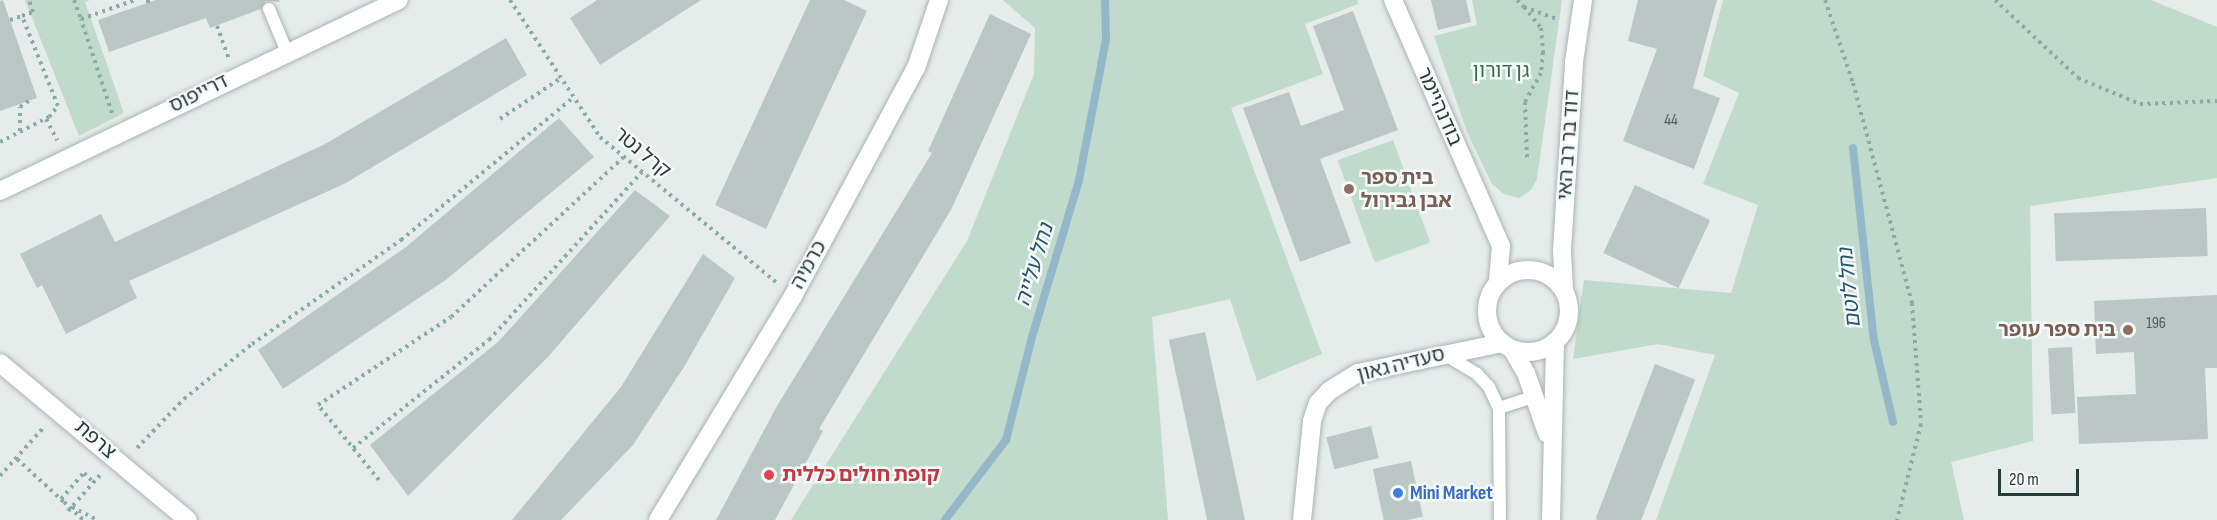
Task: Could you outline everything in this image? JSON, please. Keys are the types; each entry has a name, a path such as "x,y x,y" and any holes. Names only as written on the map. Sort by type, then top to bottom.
{"street":[{"name":"דרייפוס","path":"0,190 399,0"},
{"name":"כרמיה","path":"658,520 793,296 916,68 939,0"},
{"name":"בודנהיימר","path":"1393,0 1501,246 1498,282"},
{"name":"דוד בר רב האי","path":"1564,290 1562,250 1583,0"},
{"path":"1507,346 1534,352 1555,343 1568,324 1569,301 1564,290 1546,273 1533,269 1520,270 1498,282 1491,294 1487,314 1493,333 1507,346 1536,396 1553,453"},
{"path":"1551,520 1555,343"},
{"name":"סעדיה גאון","path":"1302,520 1312,421 1318,403 1329,391 1358,373 1443,354 1507,346"},
{"name":"צרפת","path":"0,363 59,409 188,520"}],"lane":[{"path":"269,9 287,52"},
{"path":"1443,354 1477,374 1489,387 1498,408 1500,520"},
{"path":"1498,408 1536,396"}],"path":[{"path":"10,20 33,12 29,0"},
{"path":"74,0 118,133"},
{"path":"81,19 135,0"},
{"name":"קרל נטר","path":"510,0 600,137 793,296"},
{"path":"1517,0 1541,28 1544,52 1541,72 1525,102 1527,160"},
{"path":"1825,0 1853,83 1912,303 1921,424 1897,520"},
{"path":"1995,0 2078,78 2140,104 2217,101"},
{"path":"1524,7 1579,27"},
{"path":"0,142 46,119 56,111 58,100 22,16"},
{"path":"217,26 228,56"},
{"path":"500,119 561,78"},
{"path":"123,464 184,399 252,344 401,240 574,97"},
{"path":"20,131 20,106 30,100"},
{"path":"46,119 56,137"},
{"path":"379,480 318,405 451,317 624,157"},
{"path":"353,448 489,340 642,172"},
{"path":"0,476 59,409"},
{"path":"17,459 83,520"},
{"path":"62,501 84,473 94,483"},
{"path":"88,489 70,509 98,520"}],"green space":[{"path":"25,0 90,0 85,2 124,113 79,136"},
{"path":"1003,0 1357,0 1358,4 1305,24 1323,74 1231,108 1322,354 1257,381 1230,299 1152,317 1168,520 791,520 967,241 1034,74 1035,28"},
{"name":"גן דורון","path":"1472,0 1562,0 1537,179 1531,190 1519,198 1504,194 1492,184 1467,132 1434,36 1477,25"},
{"path":"1723,0 2151,0 2217,27 2217,178 2030,206 2033,441 1951,462 1964,520 1656,520 1715,355 1658,344 1573,359 1584,280 1731,293 1758,205 1703,184 1739,93 1703,76"},
{"path":"1393,140 1430,242 1375,263 1338,160"}],"building":[{"path":"3,0 37,98 0,111 0,1"},
{"path":"156,0 279,0 280,2 266,1 261,9 210,28 206,18 109,52 98,20"},
{"path":"597,0 701,0 600,65 570,18"},
{"path":"810,0 844,0 867,11 766,229 715,205"},
{"path":"1431,0 1466,0 1471,22 1438,30"},
{"path":"1638,0 1717,0 1693,88 1720,98 1694,169 1623,141 1657,49 1628,41"},
{"path":"1353,11 1398,130 1320,159 1351,243 1300,262 1243,108 1289,92 1301,126 1344,110 1313,26"},
{"path":"990,14 1031,34 952,208 819,429 823,431 775,520 716,520 777,406 932,153 928,151"},
{"path":"506,38 527,75 344,184 129,281 137,298 66,334 42,285 37,288 20,254 101,214 115,242 325,144"},
{"path":"559,118 594,157 447,279 283,389 258,350 406,247"},
{"path":"1635,185 1710,220 1679,288 1603,253"},
{"path":"635,190 670,216 547,358 408,496 370,445 498,342"},
{"path":"2206,208 2208,256 2056,261 2054,213"},
{"path":"703,254 735,278 684,367 633,445 561,520 512,520 621,387"},
{"path":"2217,295 2217,368 2205,368 2208,439 2079,444 2077,397 2136,394 2134,352 2096,354 2094,301"},
{"path":"1205,332 1245,520 1207,520 1169,340"},
{"path":"2072,347 2075,413 2051,414 2048,348"},
{"path":"1655,364 1695,379 1641,520 1596,519"},
{"path":"1371,426 1379,458 1334,469 1326,437"},
{"name":"Mini Market","path":"1411,461 1423,517 1408,520 1384,520 1373,469"}],"waterway":[{"name":"נחל עלייה","path":"945,520 1006,440 1032,337 1079,180 1106,40 1105,0"},
{"name":"נחל לוטם","path":"1853,148 1874,340 1893,422"}],"place":[{"name":"בית ספר אבן גבירול","path":"1349,189"},
{"name":"בית ספר עופר","path":"2128,330"},
{"name":"קופת חולים כללית","path":"769,475"},
{"name":"Mini Market","path":"1398,493"}]}
